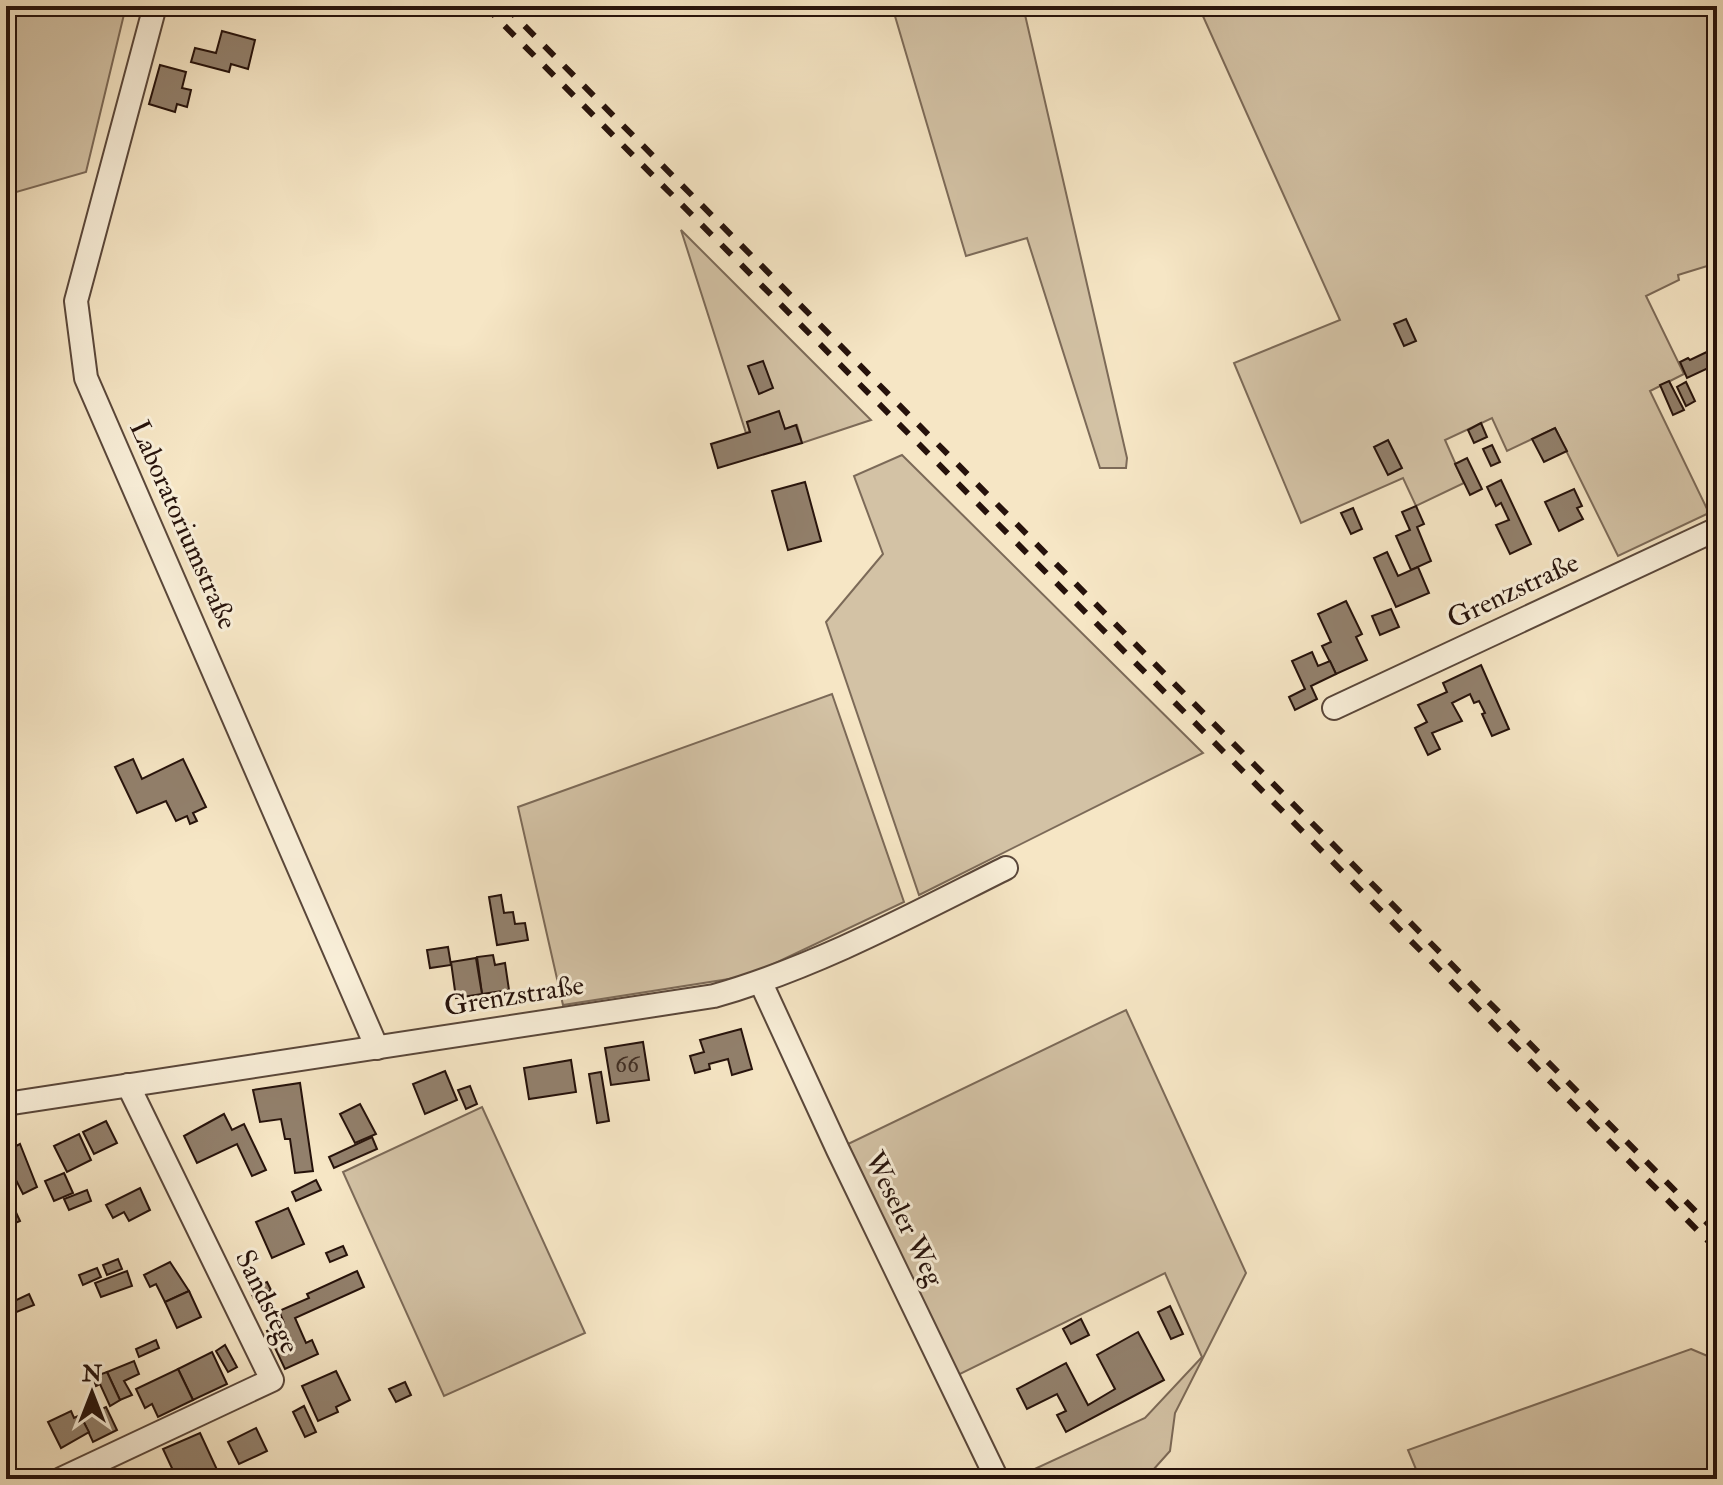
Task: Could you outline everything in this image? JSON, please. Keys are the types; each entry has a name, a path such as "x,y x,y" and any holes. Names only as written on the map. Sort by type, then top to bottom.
{"street":[{"name":"Laboratoriumstraße","path":"155,6 76,301 86,378 377,1048"},
{"name":"Grenzstraße","path":"1334,708 1717,529"},
{"name":"Grenzstraße","path":"6,1104 714,996 761,983 918,913 1006,868"},
{"name":"Weseler Weg","path":"761,983 997,1479"},
{"name":"Sandstege","path":"61,1479 272,1380 128,1085"}],"shaded area":[{"path":"6,6 126,6 86,172 6,195"},
{"path":"892,6 1023,6 1127,458 1126,468 1100,468 1027,238 966,256"},
{"path":"1220,6 1717,6 1717,263 1678,275 1679,280 1646,296 1684,374 1650,391 1709,513 1618,556 1555,428 1507,451 1492,418 1445,440 1464,483 1416,506 1403,478 1301,523 1234,363 1340,320 1202,14"},
{"path":"681,230 871,420 802,443 797,425 785,429 779,412 747,422 750,432 746,433"},
{"path":"902,455 1203,753 919,895 826,622 883,554 854,476"},
{"path":"832,694 904,902 748,976 563,1005 518,807"},
{"path":"1126,1010 1246,1273 1175,1413 1170,1451 1145,1479 1013,1479 1145,1418 1202,1357 1165,1273 958,1375 848,1144"},
{"path":"482,1107 585,1333 444,1396 343,1172"},
{"path":"1691,1349 1717,1360 1717,1479 1420,1479 1408,1450"}],"building":[{"path":"222,31 255,40 248,69 231,64 229,72 191,62 195,48 216,53"},
{"path":"160,65 186,72 182,88 191,90 187,107 177,104 175,112 149,104"},
{"path":"1406,319 1416,341 1404,346 1394,324"},
{"path":"1713,349 1717,364 1687,378 1680,362"},
{"path":"763,361 773,388 759,394 748,366"},
{"path":"1669,381 1684,410 1673,415 1660,385"},
{"path":"1686,382 1695,401 1686,406 1677,387"},
{"path":"779,411 785,429 796,425 802,443 718,468 711,444 750,432 747,422"},
{"path":"1481,423 1487,437 1474,443 1468,430"},
{"path":"1555,428 1567,451 1544,462 1532,439"},
{"path":"1388,440 1402,468 1388,475 1374,447"},
{"path":"1492,445 1500,462 1491,466 1483,449"},
{"path":"1467,458 1482,489 1470,495 1455,464"},
{"path":"1501,480 1531,544 1510,554 1496,525 1509,520 1501,503 1496,506 1487,487"},
{"path":"805,482 821,541 788,550 772,491"},
{"path":"1574,489 1582,506 1577,508 1583,519 1559,531 1545,502"},
{"path":"1416,506 1424,524 1417,527 1431,561 1411,570 1396,536 1410,530 1402,512"},
{"path":"1353,508 1362,529 1351,534 1341,513"},
{"path":"1387,552 1398,576 1418,567 1429,593 1396,607 1374,558"},
{"path":"1346,601 1362,634 1356,637 1367,660 1336,674 1322,646 1331,642 1318,614"},
{"path":"1391,609 1399,627 1380,635 1372,616"},
{"path":"1312,652 1318,666 1330,661 1336,674 1311,686 1317,699 1295,710 1289,697 1305,689 1292,661"},
{"path":"1481,665 1509,729 1492,736 1479,701 1474,703 1470,694 1452,703 1462,721 1432,733 1440,749 1428,755 1415,728 1427,722 1418,705 1447,692 1443,683"},
{"path":"133,759 142,779 183,759 206,807 193,813 197,821 190,824 187,816 176,821 166,801 137,813 115,767"},
{"path":"501,895 504,913 513,912 515,924 525,923 528,940 497,945 489,897"},
{"path":"448,947 451,965 430,968 427,950"},
{"path":"493,955 495,965 505,963 509,990 482,994 477,957"},
{"path":"476,958 482,994 456,998 451,962"},
{"path":"741,1029 752,1069 732,1075 728,1059 709,1064 710,1069 695,1073 690,1056 704,1052 700,1040"},
{"path":"643,1042 649,1080 611,1085 605,1048"},
{"path":"571,1060 576,1092 529,1099 524,1068"},
{"path":"445,1071 457,1100 425,1114 413,1084"},
{"path":"601,1072 609,1121 597,1123 589,1074"},
{"path":"300,1083 313,1171 295,1173 290,1139 285,1139 281,1119 260,1122 253,1090"},
{"path":"470,1086 477,1104 466,1109 458,1090"},
{"path":"360,1104 376,1134 355,1143 340,1114"},
{"path":"224,1114 232,1130 244,1124 266,1170 252,1176 237,1144 197,1163 184,1136"},
{"path":"106,1121 117,1143 94,1154 83,1132"},
{"path":"79,1134 91,1160 67,1172 54,1146"},
{"path":"372,1137 377,1149 334,1168 329,1157"},
{"path":"20,1144 37,1187 23,1194 15,1178 9,1181 6,1175 6,1151"},
{"path":"64,1173 73,1193 54,1201 45,1181"},
{"path":"316,1180 321,1190 296,1201 292,1192"},
{"path":"140,1188 150,1210 129,1221 124,1212 113,1218 106,1205"},
{"path":"87,1190 91,1201 69,1210 64,1199"},
{"path":"6,1191 20,1221 6,1227"},
{"path":"288,1208 304,1244 272,1258 256,1222"},
{"path":"343,1246 347,1255 330,1262 326,1253"},
{"path":"118,1259 122,1269 107,1275 103,1265"},
{"path":"170,1262 189,1291 165,1302 156,1284 150,1287 144,1275"},
{"path":"97,1268 101,1277 83,1285 79,1275"},
{"path":"127,1271 132,1286 101,1297 95,1283"},
{"path":"357,1271 364,1287 295,1318 306,1343 312,1340 318,1354 285,1369 267,1331 284,1323 279,1311"},
{"path":"267,1282 271,1290 254,1299 250,1290"},
{"path":"189,1291 201,1317 177,1328 165,1302"},
{"path":"29,1294 34,1305 14,1313 10,1303"},
{"path":"1170,1306 1183,1334 1171,1339 1158,1312"},
{"path":"1081,1319 1089,1335 1071,1344 1063,1329"},
{"path":"1138,1332 1164,1380 1066,1432 1057,1415 1066,1411 1057,1394 1027,1409 1017,1389 1066,1363 1088,1405 1115,1389 1097,1355"},
{"path":"156,1340 159,1348 139,1357 136,1349"},
{"path":"225,1345 237,1367 228,1372 216,1351"},
{"path":"212,1352 227,1384 193,1400 178,1369"},
{"path":"134,1361 139,1374 124,1381 132,1395 120,1400 107,1372"},
{"path":"178,1369 193,1400 158,1417 152,1404 145,1408 136,1389"},
{"path":"336,1371 350,1400 336,1407 338,1412 318,1421 302,1386"},
{"path":"107,1372 120,1400 110,1406 100,1384 96,1386 93,1377"},
{"path":"405,1382 411,1395 396,1402 389,1389"},
{"path":"304,1406 316,1432 305,1437 293,1412"},
{"path":"106,1407 117,1430 93,1442 82,1418"},
{"path":"71,1411 74,1418 80,1415 89,1432 61,1448 48,1422"},
{"path":"256,1428 267,1451 239,1464 228,1442"},
{"path":"200,1433 219,1474 209,1479 177,1479 163,1449"}],"railway":[{"path":"485,6 1717,1250"},
{"path":"505,6 1717,1233"}]}
